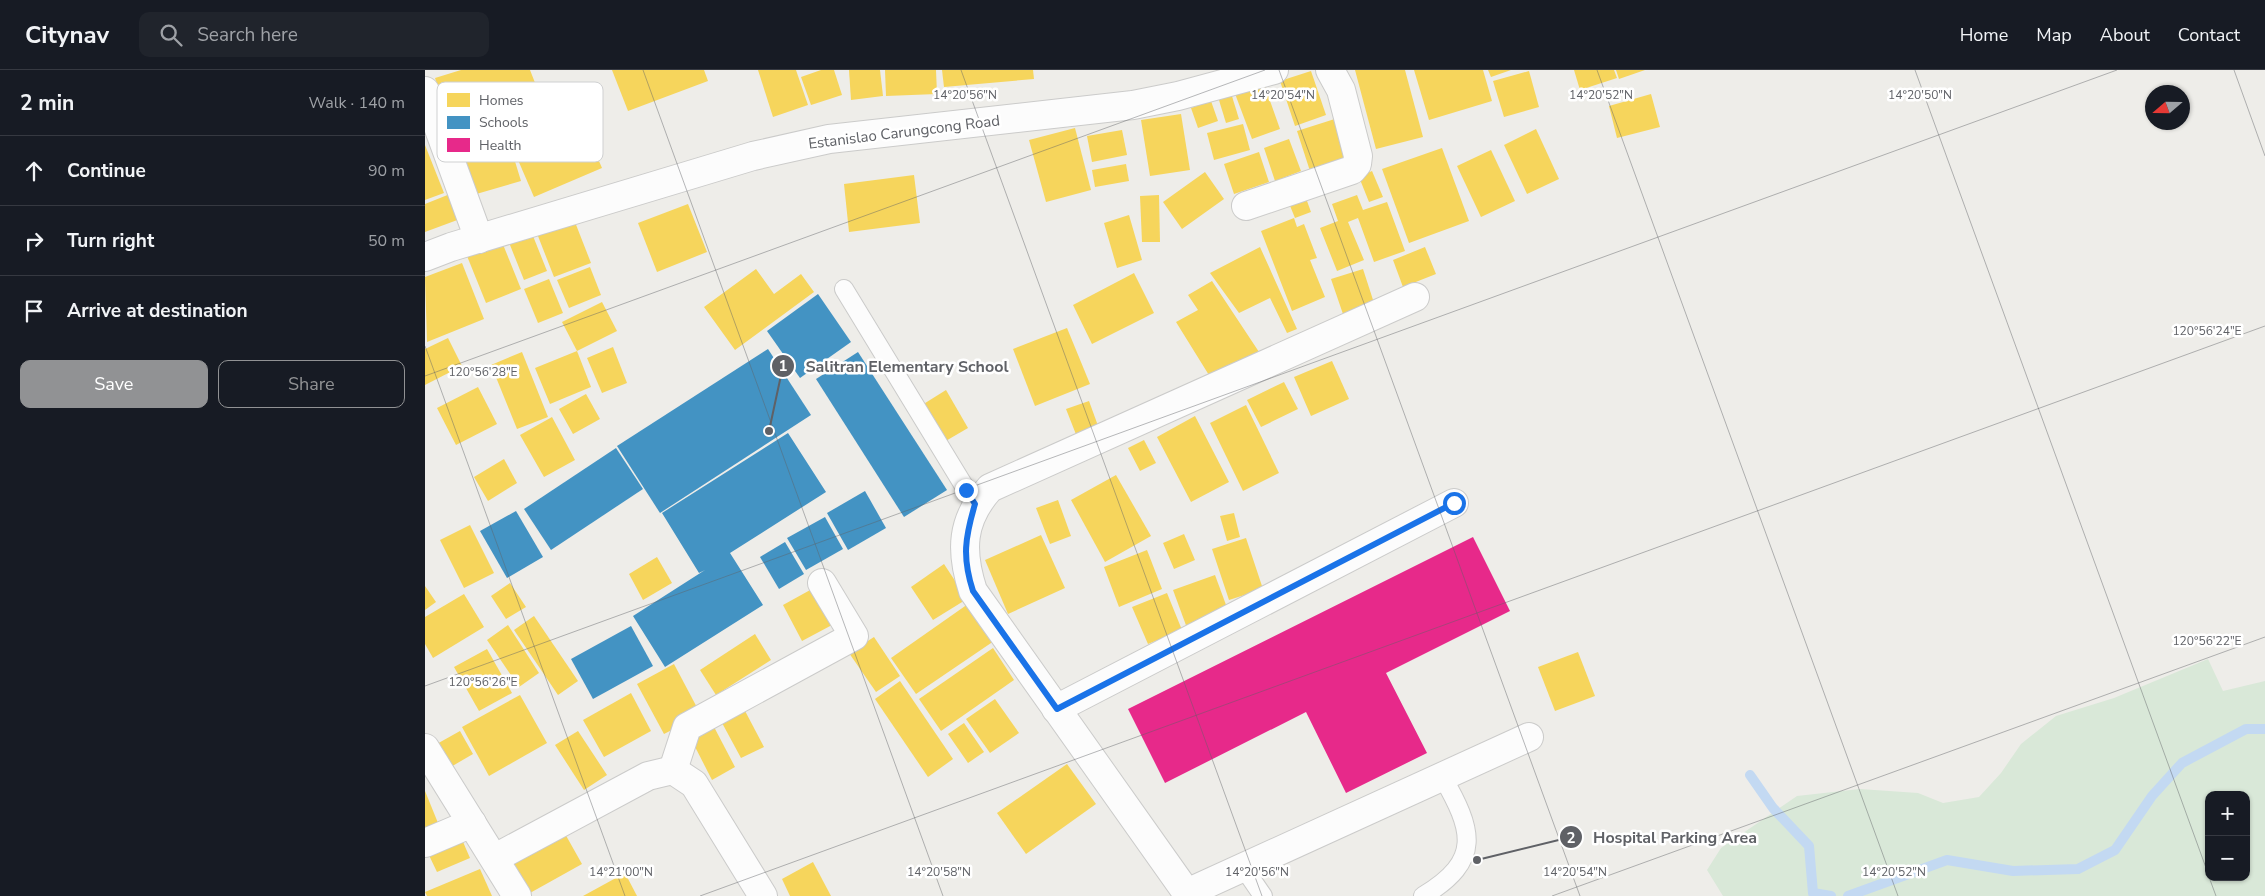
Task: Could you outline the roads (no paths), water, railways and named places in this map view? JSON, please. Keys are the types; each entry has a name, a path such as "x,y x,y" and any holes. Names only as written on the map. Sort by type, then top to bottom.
{"street":[{"name":"Estanislao Carungcong Road","path":"425,257 753,156 829,139 1133,105 1178,96 1270,70"},
{"path":"1246,206 1352,170 1357,164 1358,156 1341,90 1330,70"},
{"path":"425,91 437,124"},
{"path":"451,162 479,239"},
{"path":"1415,297 990,488 975,504 965,546 966,569 973,591 1188,894 1243,867 1529,737"},
{"path":"1057,709 1454,503"},
{"path":"673,770 687,727 854,636 822,583"},
{"path":"425,748 517,896"},
{"path":"495,858 648,776 673,770 694,784 763,896"},
{"path":"425,843 472,823"}],"lane":[{"path":"844,289 975,504"},
{"path":"1423,896 1445,883 1461,865 1467,846 1466,823 1442,776"},
{"path":"1243,867 1263,896"}],"waterway":[{"path":"1848,896 1947,860 2013,871 2078,869 2115,850 2152,796 2182,763 2246,729 2265,729"},
{"path":"1750,775 1773,808 1809,846 1813,893 1831,896"}],"place":[{"name":"Salitran Elementary School","path":"769,431"},
{"name":"Hospital Parking Area","path":"1477,860"}]}
